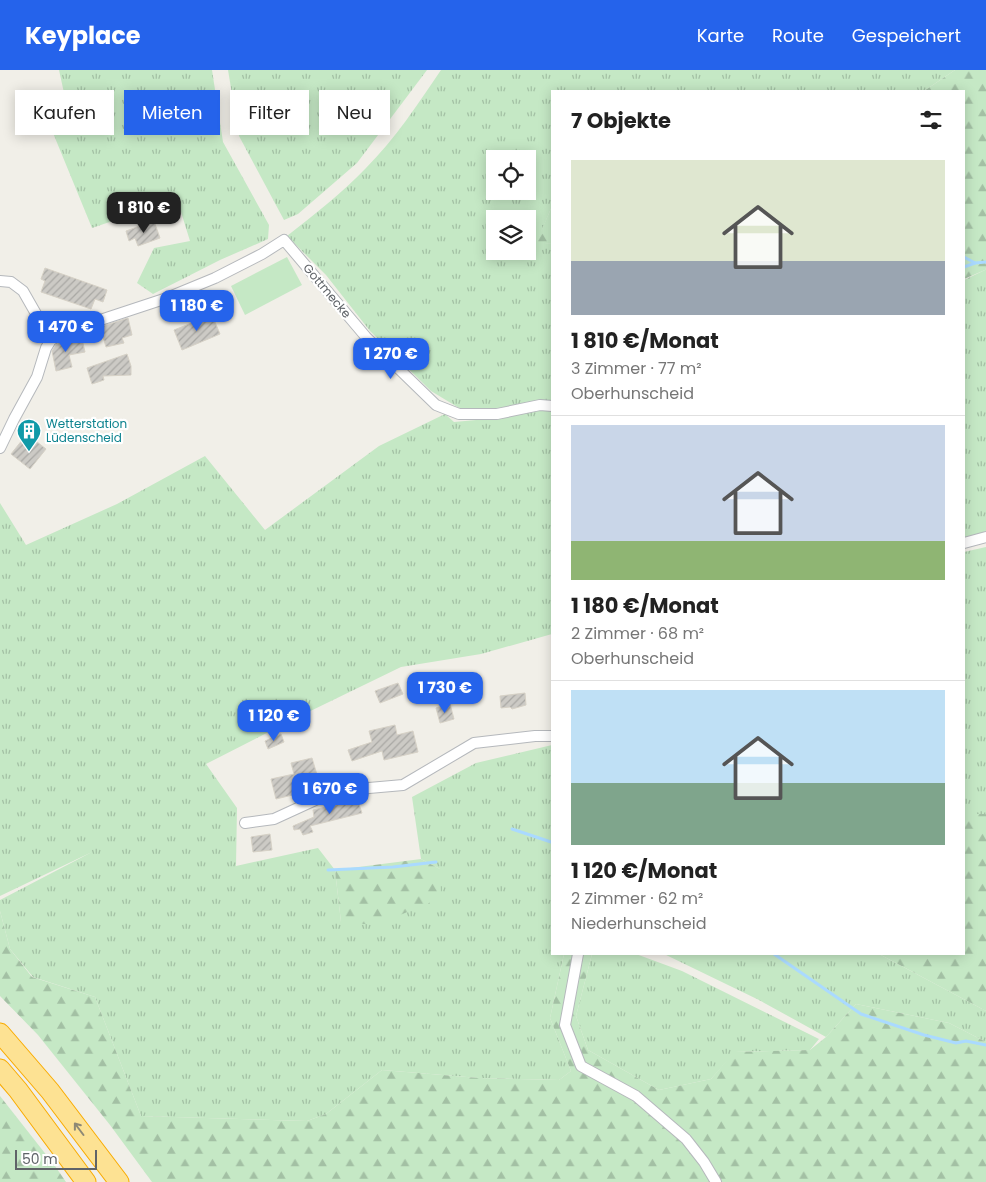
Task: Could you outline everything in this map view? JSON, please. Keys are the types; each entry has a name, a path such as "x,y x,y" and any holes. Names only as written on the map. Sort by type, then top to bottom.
{"highway":[{"path":"0,1033 50,1091 119,1182"},
{"path":"0,1069 18,1090 86,1182"}],"street":[{"name":"Gottmecke","path":"50,340 70,330 164,299 215,278 262,254 284,240 366,337 436,405 459,414 497,414 540,405 551,406"},
{"path":"0,281 11,282 23,291 50,340 37,377 0,448"},
{"path":"965,543 986,537"},
{"path":"245,823 274,819 335,791 402,785 474,743 551,736"},
{"path":"578,955 565,1024 581,1066 636,1096 643,1102 686,1139 704,1162 716,1182"}],"green space":[{"path":"59,70 212,70 215,90 124,90 124,135 220,135 220,122 223,142 269,225 268,239 220,260 153,294 137,283 154,248 190,241 177,199 92,228 54,135 114,135 114,90 63,90"},
{"path":"228,70 427,70 390,119 390,90 319,90 319,135 378,135 357,163 298,214 284,220 239,135 309,135 309,90 231,90"},
{"path":"441,70 955,70 925,90 551,90 551,208 537,242 551,244 551,401 496,409 459,408 431,391 370,331 326,275 287,236 338,195 387,145"},
{"path":"955,70 986,70 986,268 965,279 965,90 925,90"},
{"path":"551,208 551,244 536,243"},
{"path":"287,257 302,285 245,315 231,286"},
{"path":"986,268 986,531 965,539 965,280"},
{"path":"540,410 551,410 551,634 481,654 401,667 206,764 237,808 236,866 318,848 335,870 341,922 440,869 421,859 412,797 476,763 551,745 551,955 564,955 550,1018 571,1071 559,1080 479,1078 382,1070 326,1114 307,1121 141,1116 95,997 33,977 10,949 0,911 0,900 92,852 0,896 0,503 26,545 117,504 205,456 265,530 379,446 445,414 454,422 498,418"},
{"path":"986,547 986,814 965,814 965,552"},
{"path":"965,814 986,814 986,1011 881,955 965,955"},
{"path":"421,859 440,869 441,898 376,925 341,922 335,870"},
{"path":"0,911 10,949 32,977 95,997 141,1116 307,1121 326,1114 382,1070 479,1078 559,1080 571,1071 550,1018 564,955 592,955 576,1016 588,1050 659,1090 711,1079 734,1052 810,1050 826,1037 856,1004 949,1023 986,1042 986,1182 152,1182 110,1125 38,1035 0,996"},
{"path":"592,955 639,955 682,971 819,1039 810,1050 735,1052 711,1079 659,1090 588,1050 576,1016"},
{"path":"666,955 881,955 986,1011 986,1042 949,1023 856,1004 826,1037 759,1000"},
{"path":"0,1096 55,1166 66,1182 0,1182"}],"building":[{"path":"154,221 160,238 138,246 135,238 129,241 126,231"},
{"path":"45,268 107,290 103,302 95,299 91,309 41,292 45,281 41,279"},
{"path":"212,315 220,334 182,350 174,330"},
{"path":"128,318 132,335 122,338 124,343 106,347 100,327"},
{"path":"82,339 85,352 69,355 72,367 56,371 52,351 56,345 61,342"},
{"path":"127,354 131,366 131,375 103,376 104,380 92,384 87,368"},
{"name":"Wetterstation Lüdenscheid","path":"27,434 46,449 30,469 11,454"},
{"path":"398,683 403,694 380,703 375,691"},
{"path":"525,693 526,705 512,709 510,707 501,708 500,696"},
{"path":"450,704 454,719 440,723 436,708"},
{"path":"395,725 397,735 413,731 418,752 384,760 382,751 352,761 348,750 372,742 369,731"},
{"path":"281,734 284,742 268,749 265,741"},
{"path":"312,758 321,788 276,799 271,779 294,774 291,763"},
{"path":"356,796 362,813 310,826 313,832 303,835 300,829 294,830 293,826 314,817 313,810 345,803 344,800"},
{"path":"270,834 272,850 253,852 251,837"}],"waterway":[{"name":"Gottmecke","path":"965,258 975,263 986,262"},
{"name":"Gottmecke","path":"965,267 975,263"},
{"path":"512,829 551,842"},
{"path":"328,870 393,867 436,862"},
{"path":"775,955 861,1014 924,1035 956,1043 966,1041 986,1045"}],"place":[{"name":"Wetterstation Lüdenscheid","path":"29,452"}]}
